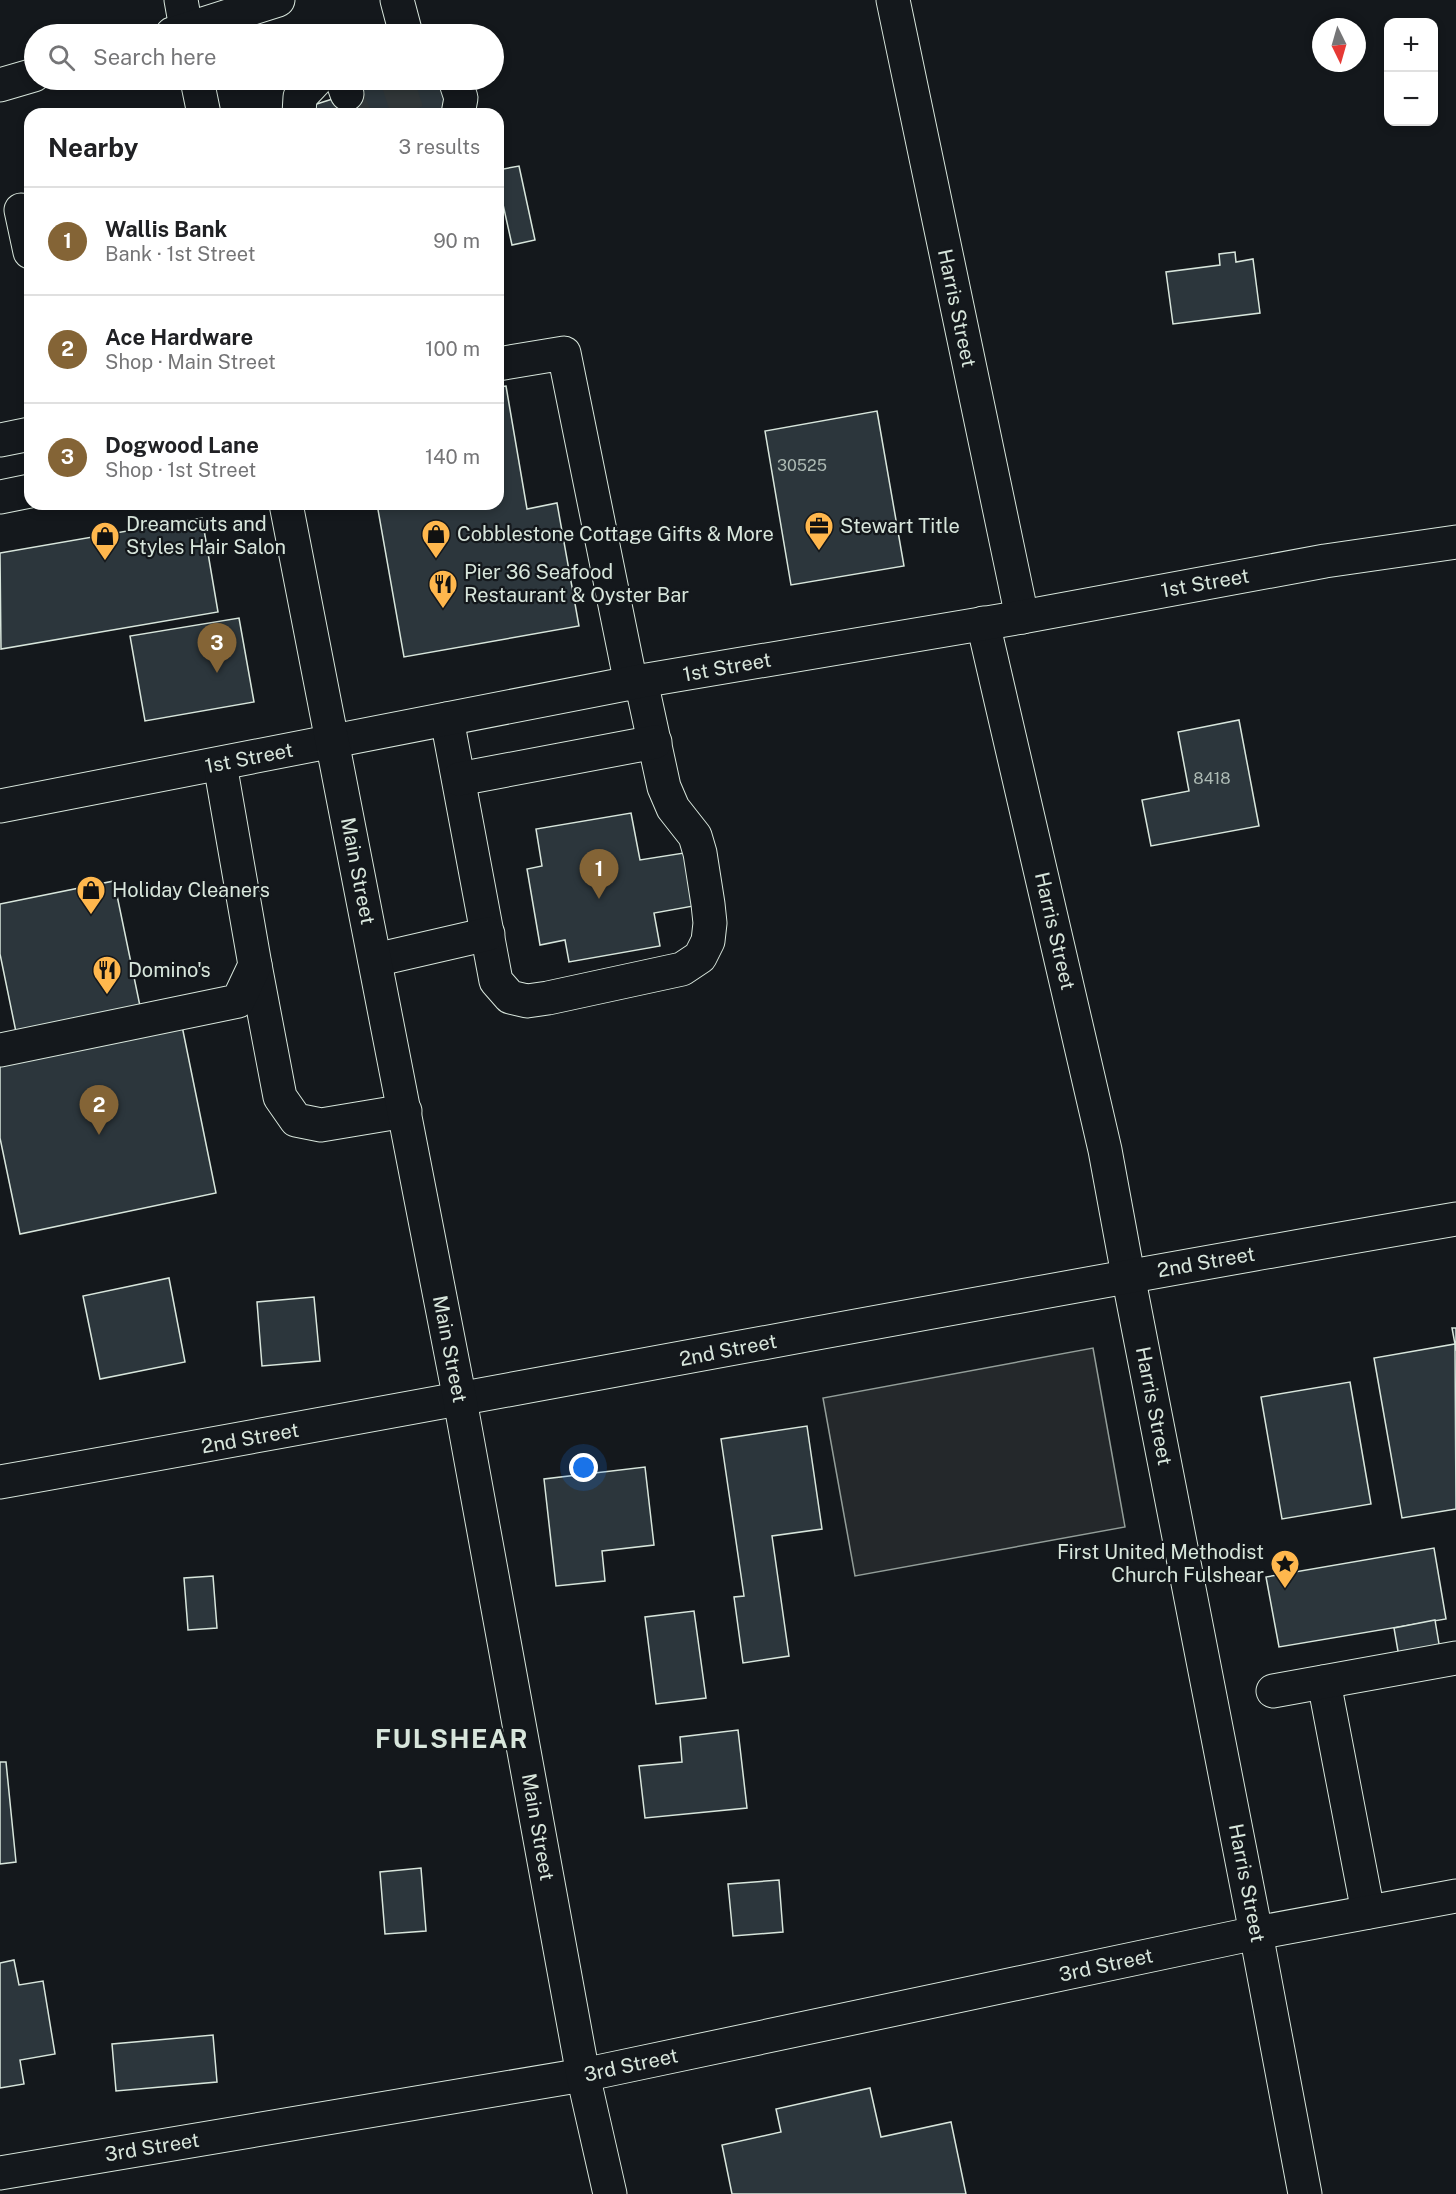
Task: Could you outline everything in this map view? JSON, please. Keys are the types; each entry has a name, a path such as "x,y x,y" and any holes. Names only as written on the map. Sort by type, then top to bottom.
{"street":[{"path":"186,24 278,0"},
{"path":"397,0 403,24"},
{"name":"Harris Street","path":"893,0 1022,617"},
{"path":"0,85 24,78"},
{"path":"199,90 203,108"},
{"path":"299,108 300,97 307,90"},
{"path":"458,90 461,98 459,108"},
{"path":"17,212 24,234"},
{"path":"447,719 496,981 510,998 527,1001 682,969 700,957 708,941 710,923 700,853 695,836 673,808 664,788 655,742 636,683 564,353 504,363"},
{"path":"0,440 24,435"},
{"path":"0,497 24,492"},
{"name":"Main Street","path":"287,510 460,1400 583,2075 610,2194"},
{"name":"1st Street","path":"0,806 636,683 1022,617 1325,561 1456,542"},
{"name":"Harris Street","path":"983,623 1106,1150 1305,2194"},
{"path":"459,779 655,742"},
{"path":"220,764 280,1097 296,1120 321,1125 405,1111"},
{"path":"375,960 488,934"},
{"path":"0,1050 238,1001 255,965"},
{"name":"2nd Street","path":"0,1482 460,1400 1128,1275 1456,1219"},
{"path":"1273,1691 1456,1658"},
{"path":"1324,1682 1368,1912"},
{"name":"3rd Street","path":"0,2173 583,2075 1257,1933 1456,1896"}],"shaded area":[{"path":"1093,1348 1125,1527 855,1576 823,1398"}],"building":[{"path":"361,90 443,90 449,108 304,108"},
{"path":"519,166 535,240 512,245 504,209 504,169"},
{"path":"1235,252 1236,262 1253,259 1260,313 1173,324 1166,272 1220,265 1219,254"},
{"path":"504,386 506,386 527,509 557,503 579,626 404,657 378,510 504,510"},
{"path":"877,411 904,566 791,585 765,431"},
{"path":"202,518 218,612 1,649 0,553"},
{"path":"239,618 254,702 145,721 130,636"},
{"path":"1239,720 1259,826 1151,846 1142,800 1189,791 1178,732"},
{"path":"631,813 640,860 690,852 699,905 654,913 660,946 569,962 565,940 540,945 527,869 542,866 536,829"},
{"path":"114,881 140,1006 16,1032 0,954 0,904"},
{"path":"182,1026 216,1193 20,1234 0,1138 0,1063"},
{"path":"169,1278 185,1362 100,1379 83,1296"},
{"path":"314,1297 320,1361 262,1366 257,1302"},
{"path":"1452,1328 1456,1328 1456,1351 1455,1344"},
{"path":"1455,1344 1456,1509 1402,1518 1374,1358"},
{"path":"1350,1382 1371,1504 1282,1519 1261,1397"},
{"path":"807,1426 822,1529 772,1536 789,1656 743,1663 734,1597 744,1596 721,1439"},
{"path":"645,1467 654,1545 602,1551 605,1581 556,1586 544,1479"},
{"path":"1434,1548 1446,1619 1279,1647 1266,1577"},
{"path":"213,1576 217,1628 188,1630 184,1578"},
{"path":"694,1611 706,1698 656,1704 645,1617"},
{"path":"1435,1620 1441,1656 1400,1663 1394,1628"},
{"path":"738,1730 747,1808 645,1818 639,1766 682,1762 680,1737"},
{"path":"0,1762 6,1762 16,1862 0,1864"},
{"path":"421,1868 426,1931 385,1934 380,1872"},
{"path":"779,1880 783,1932 733,1936 728,1884"},
{"path":"14,1960 19,1985 43,1981 55,2054 20,2060 24,2084 0,2088 0,1963"},
{"path":"213,2035 217,2082 116,2091 112,2044"},
{"path":"870,2088 881,2137 951,2122 966,2194 732,2194 722,2145 781,2132 776,2109"}],"tunnel":[{"path":"400,90 406,108"},
{"path":"347,94 352,108"}],"place":[{"name":"Stewart Title","path":"819,552"},
{"name":"Cobblestone Cottage Gifts & More","path":"436,560"},
{"name":"Dreamcuts and Styles Hair Salon","path":"105,562"},
{"name":"Pier 36 Seafood Restaurant & Oyster Bar","path":"443,610"},
{"name":"Dogwood Lane","path":"217,673"},
{"name":"Wallis Bank","path":"599,899"},
{"name":"Holiday Cleaners","path":"91,916"},
{"name":"Domino's","path":"107,996"},
{"name":"Ace Hardware","path":"99,1135"},
{"name":"First United Methodist Church Fulshear","path":"1285,1590"}],"district":[{"name":"FULSHEAR","path":"452,1739"}]}
